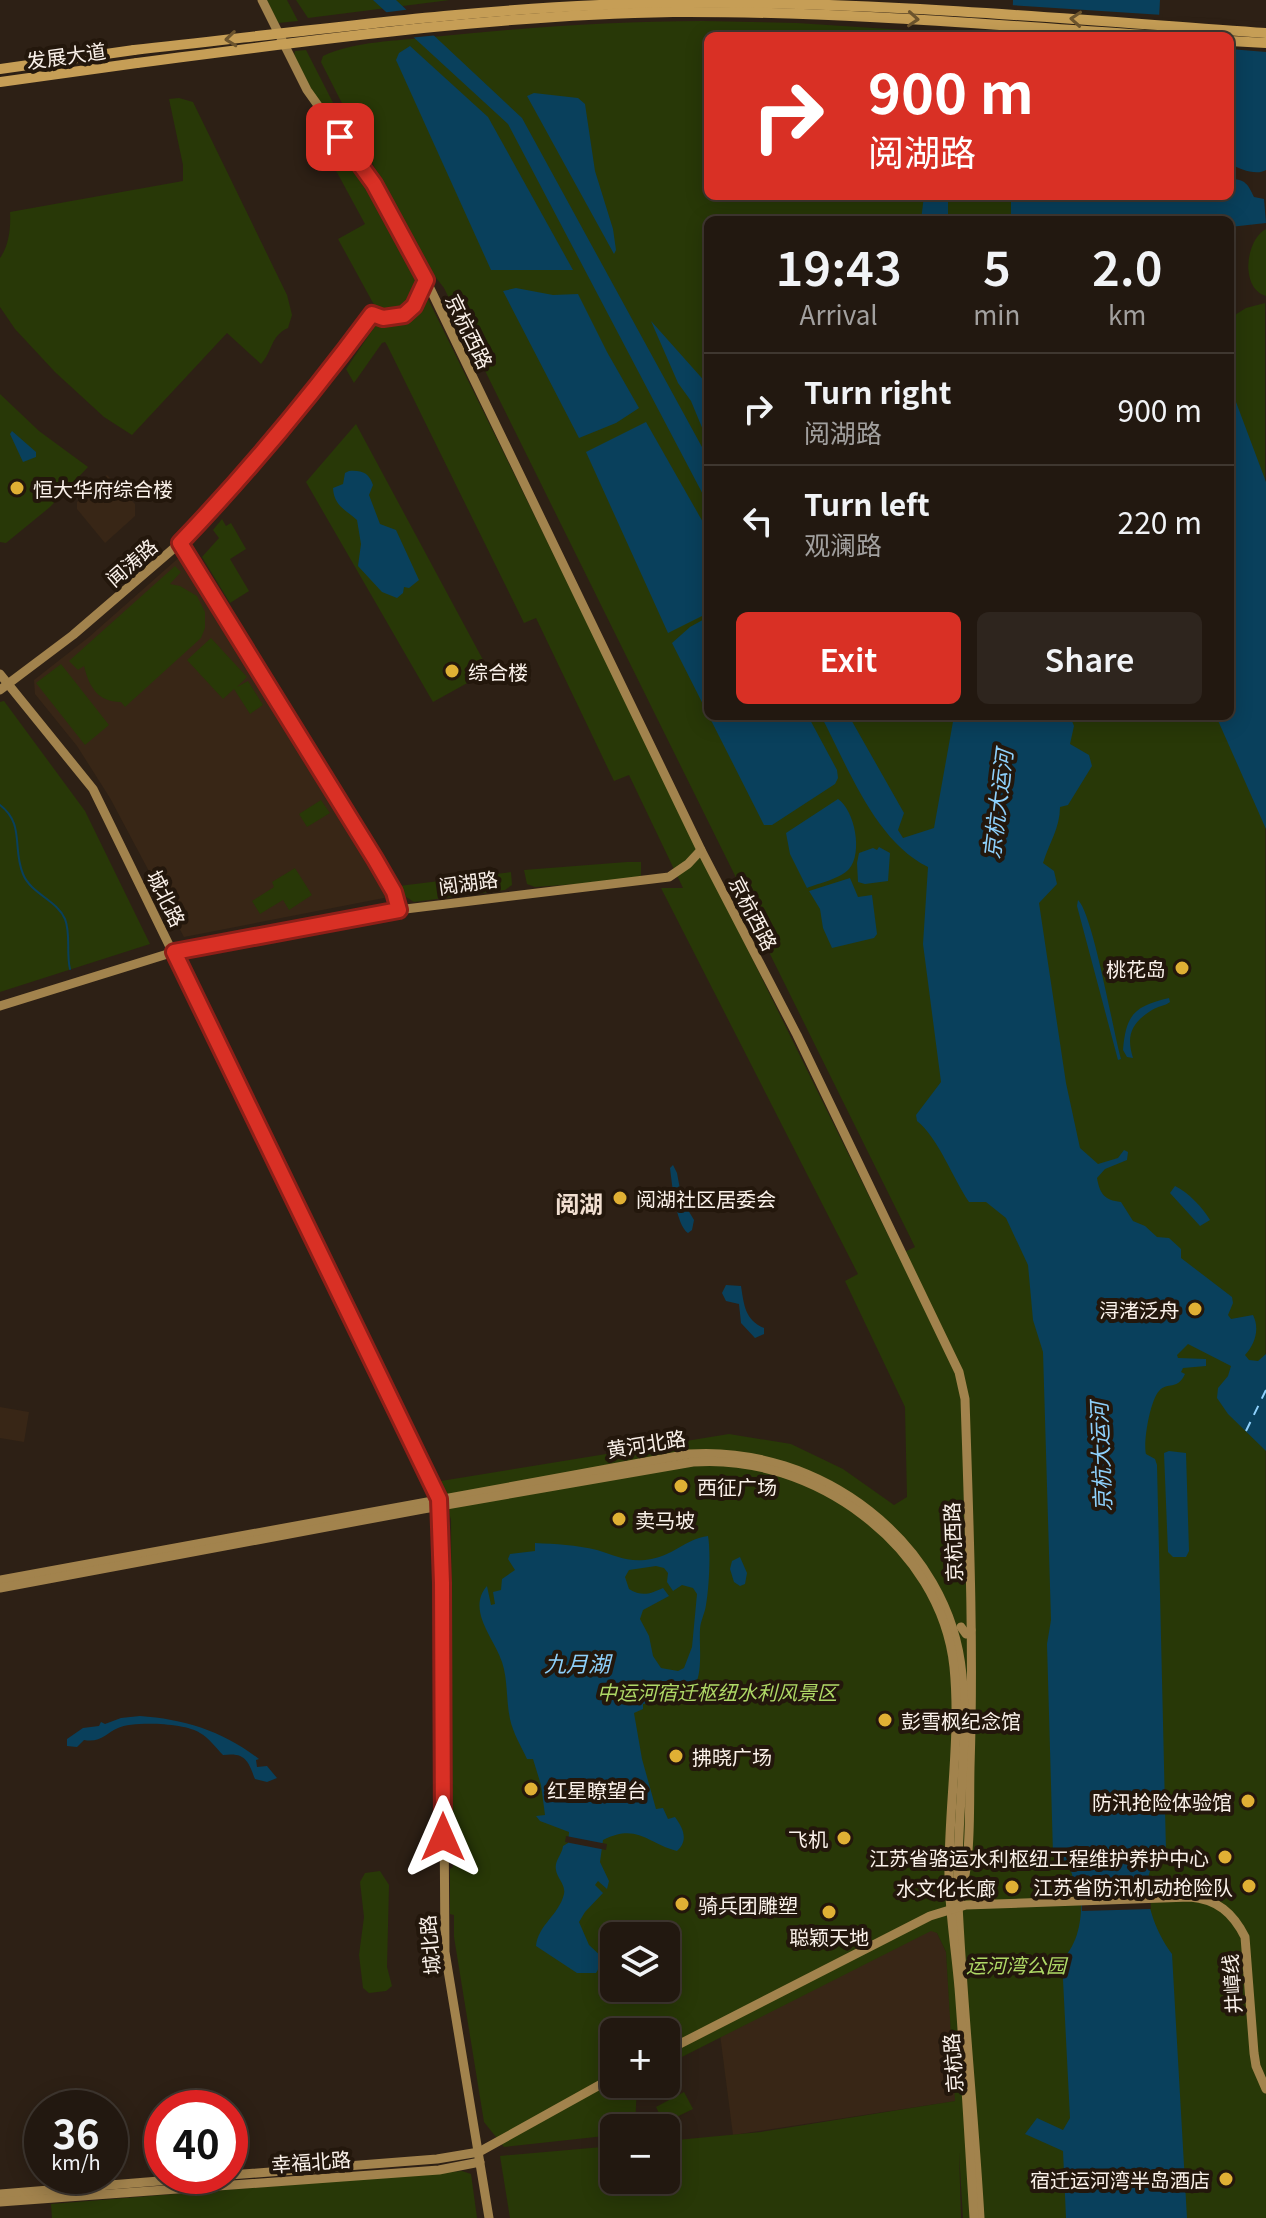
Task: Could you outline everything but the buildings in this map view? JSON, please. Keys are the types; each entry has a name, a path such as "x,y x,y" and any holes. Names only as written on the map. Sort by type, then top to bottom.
{"main road":[{"name":"发展大道","path":"0,69 134,50 479,14 661,3 785,2 890,7 1266,33"},
{"name":"发展大道","path":"0,82 357,35 511,20 672,12 840,14 1099,32"},
{"path":"1234,41 1266,43"}],"street":[{"name":"京杭西路","path":"262,0 307,90 374,184 426,280 701,850 797,1035 959,1372 965,1399 971,1811 967,1879 955,1907"},
{"name":"闻涛路","path":"0,690 73,635 180,543 272,442 372,314 383,318 404,315 414,306 426,280"},
{"path":"180,543 394,892 399,910"},
{"name":"城北路","path":"0,674 93,789 440,1503 445,1952 489,2218"},
{"name":"阅湖路","path":"0,1006 174,952 399,910 669,877 701,850"},
{"name":"黄河北路","path":"0,1580 658,1466 718,1461 786,1473 819,1486 882,1532 913,1567 937,1609 954,1668 956,1714 949,1879 955,1907"},
{"name":"黄河北路","path":"0,1588 440,1503"},
{"name":"井嶂线","path":"955,1907 1151,1898 1205,1899 1224,1908 1236,1921 1247,1947 1254,2053 1266,2089"},
{"path":"680,2044 907,1928 955,1907"},
{"name":"京杭路","path":"955,1907 974,2218"},
{"name":"京杭路","path":"955,1907 980,2218"},
{"name":"幸福北路","path":"0,2202 439,2170 479,2157 600,2085"},
{"name":"幸福北路","path":"248,2174 479,2157"},
{"path":"0,2194 144,2182"}],"shaded area":[{"path":"107,475 135,504 135,516 105,543 77,509 77,502"},
{"path":"183,554 389,897 184,937 110,798 77,746 35,694 34,680 89,637"},
{"path":"0,1407 29,1412 24,1442 0,1438"},
{"path":"931,1930 937,1933 946,1952 956,2101 733,2135 720,2034"}],"green space":[{"path":"267,0 287,0 298,21 278,23"},
{"path":"296,0 450,0 308,18"},
{"name":"中运河宿迁枢纽水利风景区","path":"703,21 797,23 935,32 704,32 704,200 1185,200 1191,216 704,216 704,720 1234,720 1234,316 1246,308 1265,303 1266,2218 963,2218 959,2152 961,2218 510,2218 500,2156 600,2147 600,2194 680,2194 680,2140 761,2132 955,2101 946,1952 937,1933 931,1931 680,2058 680,2018 600,2018 600,2098 636,2098 636,2114 600,2114 600,2137 504,2147 484,2122 454,1937 454,1915 450,1914 450,1869 453,1867 451,1520 441,1481 729,1434 791,1444 843,1469 894,1505 907,1497 905,1407 845,1281 858,1274 661,888 683,888 629,775 614,781 536,618 524,623 385,342 354,383 346,369 377,323 412,315 426,295 898,1255 915,1247 444,288 420,257 321,62 323,56 335,51 376,42 533,28"},
{"path":"306,50 368,171 312,91 294,56 295,51"},
{"path":"169,99 193,102 287,295 292,315 288,328 275,339 261,364 227,333 132,435 104,417 55,372 15,329 0,307 0,258 9,236 10,212 183,181 183,165"},
{"path":"316,110 382,207 417,278 418,292 405,309 392,313 378,312 338,239 365,224 321,143 327,139 311,113"},
{"path":"1266,229 1266,296 1252,284 1248,264 1253,243"},
{"path":"0,394 39,431 88,467 50,507 6,543 0,542"},
{"path":"356,424 489,671 433,702 306,482"},
{"path":"222,519 226,526 231,523 246,549 230,559 249,591 230,603 202,557 219,538 213,530"},
{"path":"175,566 181,572 170,584 197,596 205,612 205,628 201,638 125,707 121,702 106,699 92,687 84,666 78,670 69,661"},
{"path":"211,638 247,677 237,687 248,681 263,705 250,714 234,689 223,699 187,660"},
{"path":"61,664 109,725 85,745 36,683"},
{"path":"4,701 85,811 150,944 0,992 0,702"},
{"path":"321,800 330,813 307,827 299,814"},
{"path":"641,862 641,876 635,880 535,887 527,884 524,870"},
{"path":"295,868 312,895 289,910 283,900 260,914 252,901 274,887 272,882"},
{"path":"511,872 512,885 505,890 414,902 406,897 399,886"},
{"path":"380,1871 389,1885 387,1967 392,1986 386,1991 369,1993 363,1988 359,1955 364,1917 360,1882 365,1873"},
{"path":"684,2092 693,2109 680,2115 660,2114 656,2107 673,2098 680,2098"},
{"path":"462,2171 471,2174 477,2218 52,2218 51,2204 176,2194 248,2194 248,2188"}],"water":[{"path":"373,0 396,0 522,118 704,451 704,496 508,124"},
{"path":"1013,0 1160,0 1158,32 1012,32"},
{"path":"1266,25 1266,170 1262,172 1234,166 1234,32 1207,32"},
{"path":"410,46 488,117 573,270 491,270 396,60 399,53"},
{"path":"534,93 578,98 585,104 595,171 613,229 614,254 527,96"},
{"path":"1234,179 1243,181 1254,197 1264,199 1266,223 1234,227 1234,216 1011,216 1011,200 1234,200"},
{"path":"924,200 948,200 948,216 922,216"},
{"path":"516,288 553,295 578,294 639,408 616,423 579,438 503,291"},
{"path":"651,321 704,381 704,432 691,401 678,383"},
{"path":"1234,397 1266,482 1266,829 1218,720 1234,720"},
{"path":"646,422 704,524 704,615 668,633 586,452"},
{"path":"12,431 36,452 36,457 23,462 10,434"},
{"path":"361,472 369,478 373,485 369,495 380,524 396,530 419,580 409,588 404,587 397,598 382,592 358,566 361,544 357,520 338,503 333,488 343,484 345,473"},
{"path":"704,619 704,706 672,643"},
{"path":"711,720 810,720 837,770 835,784 772,825 764,825"},
{"name":"京杭大运河","path":"823,720 851,720 904,813 898,830 903,838 934,828 953,720 1072,720 1074,726 1070,744 1089,755 1092,766 1068,805 1060,807 1056,829 1043,863 1054,871 1057,884 1039,903 1066,1083 1080,1148 1098,1164 1118,1158 1124,1150 1128,1152 1127,1160 1105,1169 1097,1178 1101,1192 1110,1200 1121,1202 1133,1221 1145,1226 1157,1237 1169,1238 1181,1249 1181,1258 1232,1297 1228,1315 1231,1319 1253,1315 1255,1336 1245,1355 1249,1360 1258,1361 1266,1354 1266,1451 1228,1414 1217,1398 1218,1388 1228,1376 1231,1366 1188,1344 1177,1355 1178,1358 1206,1359 1206,1366 1183,1368 1181,1372 1185,1374 1179,1382 1159,1391 1150,1412 1146,1440 1146,1454 1155,1459 1157,1465 1166,1851 1150,1871 1148,1892 1156,1926 1172,1954 1187,2218 1066,2218 1063,2151 1025,2134 1037,2118 1063,2130 1070,2118 1062,1960 1074,1943 1081,1905 1081,1884 1075,1884 1070,1868 1053,1854 1047,1644 1051,1620 1043,1352 1033,1320 1028,1265 1006,1218 986,1202 969,1202 939,1148 917,1121 916,1115 941,1082 923,944 928,867 893,840 853,779"},
{"path":"838,799 853,822 856,853 853,862 840,875 807,888 790,854 786,833"},
{"path":"879,847 890,853 888,881 858,882 859,853"},
{"path":"850,878 858,897 872,895 877,934 874,938 832,948 823,928 820,909 809,891"},
{"path":"1078,900 1096,949 1121,1059 1118,1060 1077,906"},
{"path":"1169,998 1170,1002 1152,1010 1135,1025 1130,1037 1133,1058 1127,1057 1123,1050 1124,1038 1134,1014 1147,1005"},
{"path":"673,1165 682,1200 694,1220 688,1233 680,1222 675,1204 670,1168"},
{"path":"1175,1186 1194,1200 1210,1220 1200,1226 1170,1193"},
{"path":"726,1285 741,1286 746,1311 753,1321 764,1328 764,1334 755,1338 741,1323 739,1304 726,1301 722,1293"},
{"path":"1164,1453 1186,1453 1189,1551 1186,1557 1173,1557 1168,1552"},
{"name":"九月湖","path":"708,1536 707,1598 700,1627 698,1678 691,1691 677,1684 661,1685 651,1703 643,1704 643,1709 634,1713 642,1759 656,1809 663,1808 668,1819 675,1817 682,1830 683,1843 677,1851 634,1834 625,1833 603,1840 600,1862 609,1881 607,1889 598,1881 595,1885 603,1893 579,1922 589,1945 600,1955 600,1966 596,1973 577,1973 536,1946 564,1894 556,1867 563,1846 568,1843 569,1832 540,1821 536,1816 545,1815 541,1785 533,1759 527,1759 511,1724 504,1669 481,1615 481,1595 487,1586 491,1605 495,1604 493,1592 501,1590 502,1579 515,1570 508,1559 510,1554 535,1551 535,1543 581,1547 638,1560 655,1558","holes":["656,1566 668,1573 667,1582 673,1591 682,1585 693,1588 697,1594 692,1647 684,1668 678,1671 661,1668 653,1656 649,1636 640,1619 643,1610 669,1596 663,1588 646,1594 634,1592 629,1589 625,1577 629,1570"]},
{"path":"740,1557 747,1573 745,1584 740,1586 734,1582 730,1569 732,1561"},
{"path":"140,1716 172,1720 217,1734 259,1759 256,1760 257,1767 267,1766 277,1778 267,1782 255,1779 248,1762 241,1756 223,1755 200,1733 172,1725 126,1726 99,1739 84,1740 77,1747 67,1746 67,1739 83,1728"}],"pier":[{"path":"1009,5 1163,15 1162,32 1008,32"},
{"path":"412,9 439,35 408,38 381,13"},
{"path":"1176,16 1266,22 1266,52 1234,49 1234,32 1170,32 1172,19"},
{"path":"566,1836 607,1844 606,1850 565,1842"},
{"path":"1150,1888 1151,1909 1082,1911 1081,1890"}],"waterway":[{"path":"0,805 13,820 23,874 65,919 70,969"}],"ferry route":[{"path":"1246,1431 1266,1390"}],"place":[{"name":"恒大华府综合楼","path":"17,488"},
{"name":"综合楼","path":"452,671"},
{"name":"桃花岛","path":"1182,968"},
{"name":"阅湖社区居委会","path":"620,1198"},
{"name":"浔渚泛舟","path":"1195,1309"},
{"name":"西征广场","path":"681,1486"},
{"name":"卖马坡","path":"619,1519"},
{"name":"彭雪枫纪念馆","path":"885,1720"},
{"name":"拂晓广场","path":"676,1756"},
{"name":"红星瞭望台","path":"531,1789"},
{"name":"防汛抢险体验馆","path":"1248,1801"},
{"name":"飞机","path":"844,1838"},
{"name":"江苏省骆运水利枢纽工程维护养护中心","path":"1225,1857"},
{"name":"江苏省防汛机动抢险队","path":"1249,1886"},
{"name":"水文化长廊","path":"1012,1887"},
{"name":"骑兵团雕塑","path":"682,1904"},
{"name":"聪颖天地","path":"829,1912"},
{"name":"宿迁运河湾半岛酒店","path":"1226,2179"}],"district":[{"name":"阅湖","path":"579,1202"}],"route":[{"path":"340,137 374,184 426,280 420,297 404,315 383,318 372,314 272,442 180,543 375,859 394,892 399,910 174,952 439,1499 444,1689 443,1837"}],"park label":[{"name":"运河湾公园","path":"1016,1964"}]}
